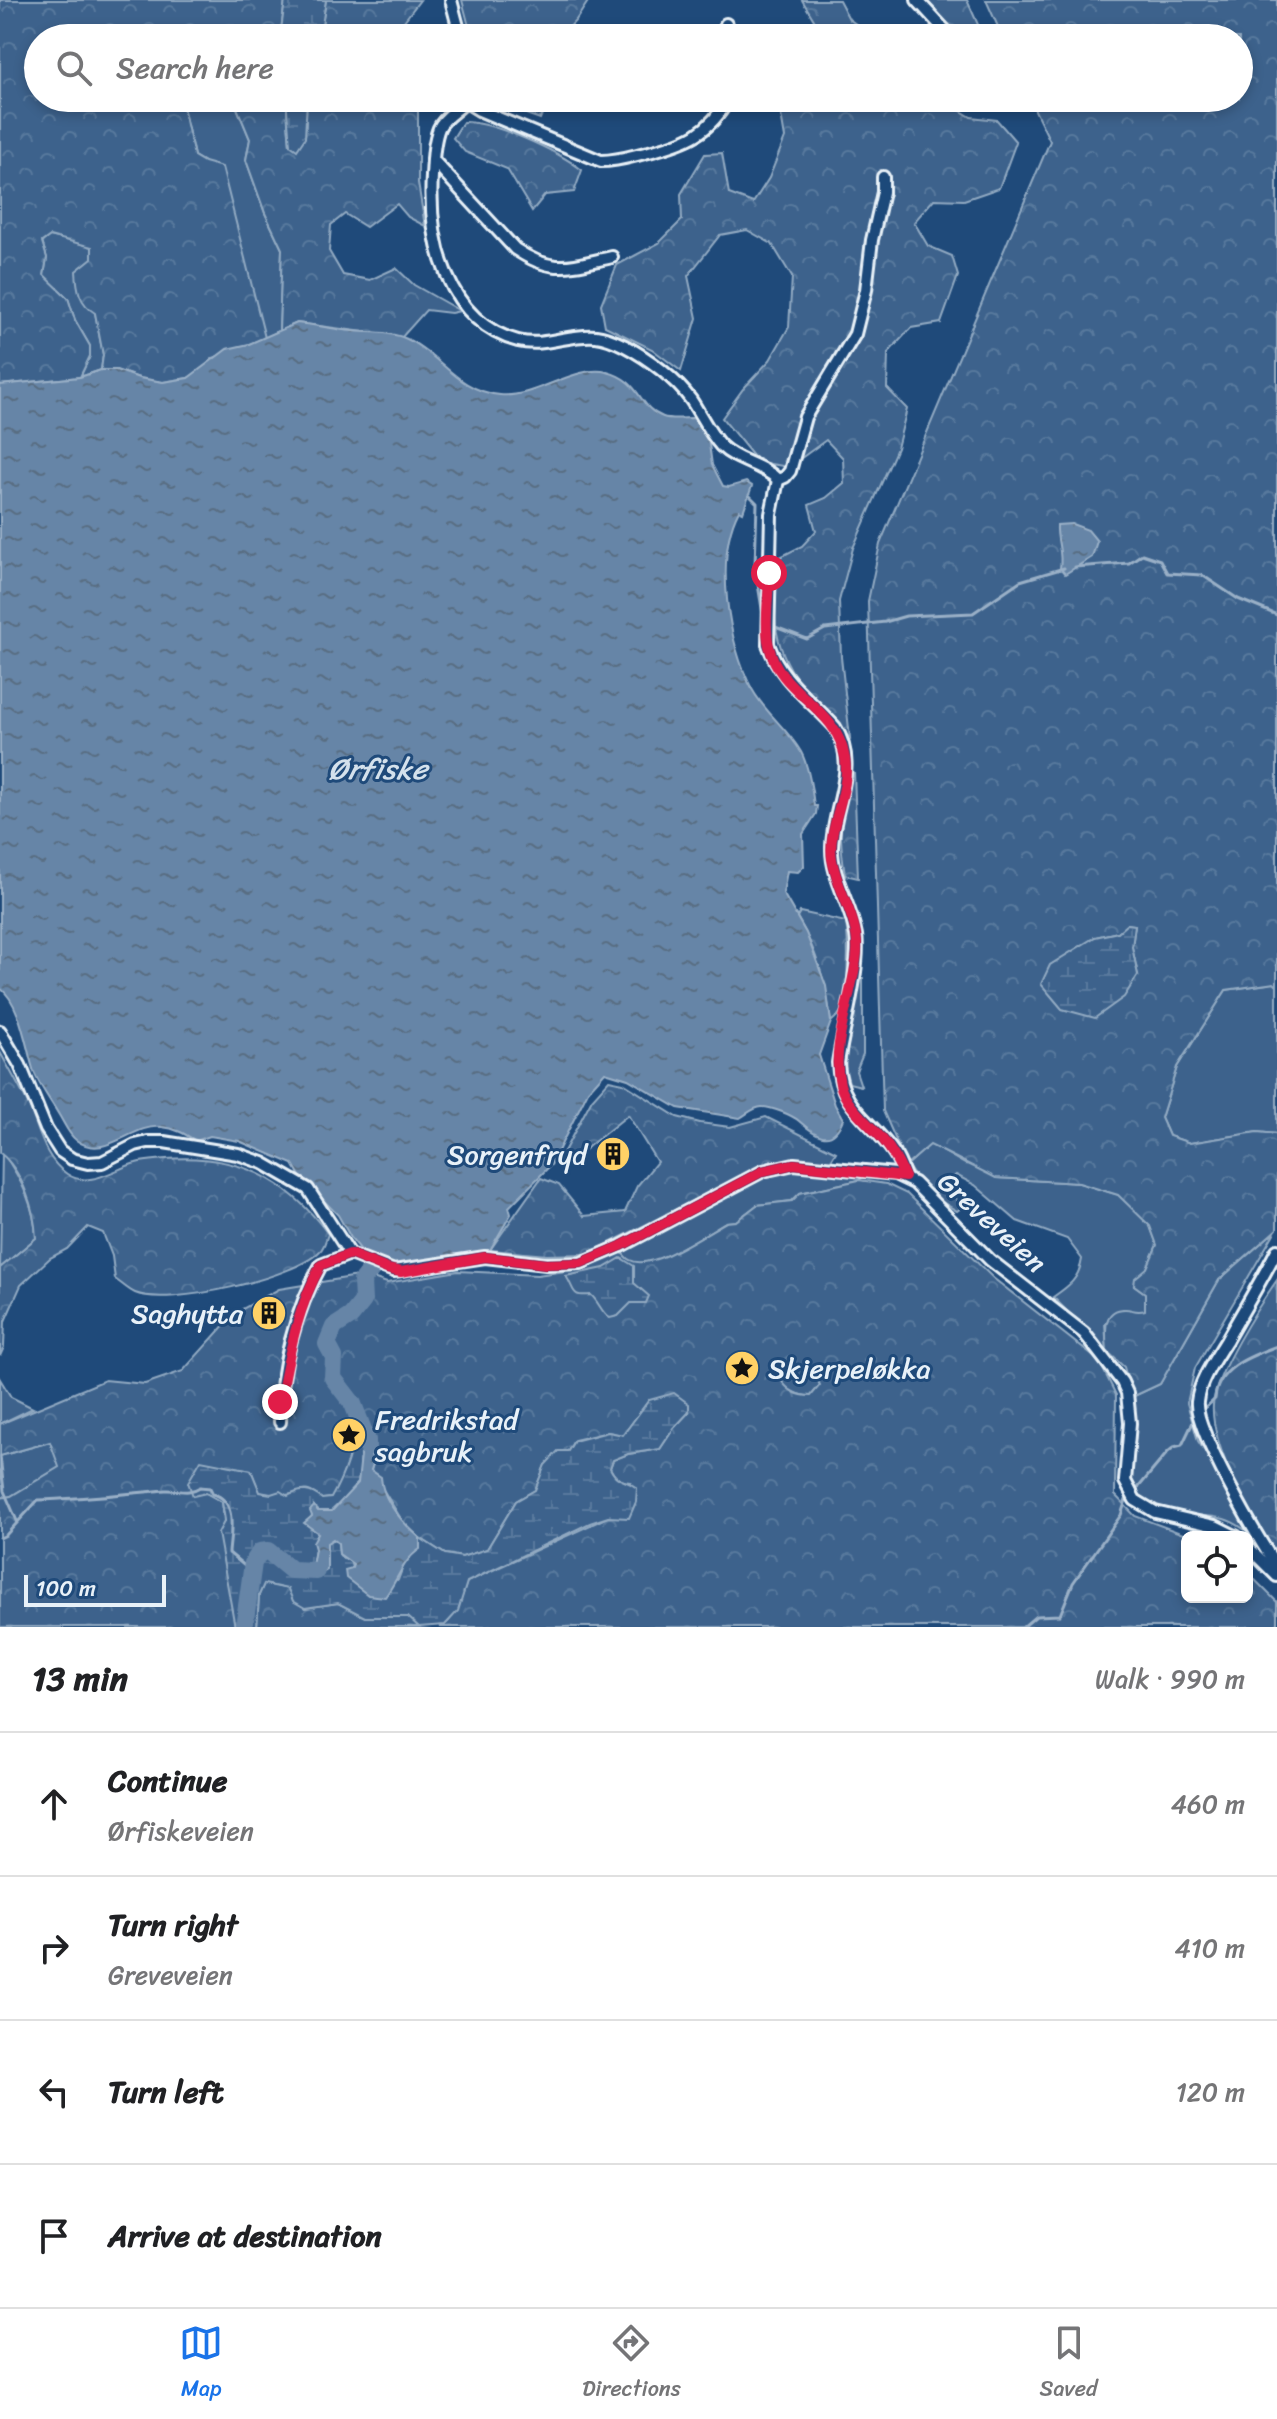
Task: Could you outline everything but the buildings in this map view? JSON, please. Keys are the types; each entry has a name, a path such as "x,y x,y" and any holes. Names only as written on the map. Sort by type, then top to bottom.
{"street":[{"path":"451,0 457,24"},
{"path":"917,0 939,24"},
{"path":"454,112 440,125 433,160 430,208 436,247 448,279 474,315 502,335 520,342 547,344 597,336 624,346 657,368 688,396 723,447 741,461 771,473 777,485"},
{"path":"484,112 601,161 617,161 674,147 711,125 720,112"},
{"path":"433,160 515,249 530,259 562,268 612,257"},
{"path":"883,177 866,290 855,334 805,417 790,471 777,485 771,514 768,644 774,660 795,690 835,727 843,747 846,773 833,833 832,859 851,912 857,947 840,1050 839,1077 845,1095 895,1154 905,1177"},
{"path":"0,1031 20,1065 46,1129 60,1151 72,1159 102,1162 135,1145 164,1142 238,1154 263,1163 308,1189 350,1254 321,1265 310,1285 288,1359 280,1402 280,1422"},
{"name":"Greveveien","path":"350,1254 401,1272 485,1257 546,1264 581,1263 621,1246 779,1165 794,1164 905,1177 927,1194 990,1260 1084,1333 1122,1382 1130,1409 1125,1481 1135,1500 1155,1512 1225,1531"},
{"path":"1277,1250 1210,1369 1196,1407 1199,1423 1210,1446 1277,1567"},
{"path":"1253,1552 1277,1576"}],"green space":[{"path":"0,0 285,0 282,24 24,24 24,112 184,112 194,156 222,167 265,338 213,358 202,370 188,378 163,382 116,370 101,370 103,355 95,313 82,300 76,278 76,271 92,258 92,247 50,236 42,242 47,258 44,275 68,298 75,320 90,346 90,356 80,377 0,385"},
{"path":"285,0 326,0 322,24 282,24"},
{"path":"326,0 420,0 402,24 322,24"},
{"path":"462,0 589,0 572,24 468,24"},
{"path":"802,0 839,0 849,19 856,24 816,24"},
{"path":"924,0 967,0 978,24 947,24"},
{"path":"986,0 1277,0 1277,986 1274,983 1226,990 1177,1067 1161,1118 1169,1136 1190,1143 1257,1132 1277,1134 1277,1229 1219,1280 1160,1384 1132,1397 1124,1367 1107,1351 1106,1330 1108,1318 1117,1310 1145,1310 1145,1293 1134,1285 1135,1278 1147,1268 1157,1245 1150,1226 1118,1195 1079,1183 996,1178 930,1145 907,1165 883,1111 868,601 880,544 1050,141 1036,112 1253,112 1253,24 997,24","holes":["1128,924 1135,925 1132,947 1138,975 1095,937 1118,932"]},
{"path":"184,112 239,112 250,139 246,160 282,249 279,331 265,338 204,162 194,156"},
{"path":"239,112 287,112 290,145 305,137 306,112 418,112 418,183 425,226 408,217 397,204 366,227 345,214 331,225 329,251 343,275 370,280 396,268 414,285 460,311 426,310 402,337 297,323 279,331 282,249 246,160 250,139"},
{"path":"287,112 306,112 305,138 297,150 290,145"},
{"path":"520,112 543,112 540,119"},
{"path":"781,112 963,112 971,117 997,120 1016,142 999,188 964,200 934,199 914,222 928,246 952,256 958,276 941,323 911,328 888,353 887,388 907,409 897,448 853,548 839,601 841,657 850,738 816,704 796,677 781,648 774,606 776,559 802,546 816,531 809,505 826,498 844,483 843,458 826,440 789,467 758,462 722,418 770,360 789,327 792,277 772,244 747,230 720,235 688,276 697,318 681,371 652,349 605,326 601,304 617,265 659,243 682,220 681,194 705,154 722,153 729,194 753,203 769,178 785,138"},
{"path":"463,122 508,132 571,162 582,170 574,192 545,195 532,211 507,169 465,152 453,138"},
{"path":"50,236 92,246 95,313 103,355 101,370 80,377 90,356 90,346 75,320 68,298 44,275 47,258 42,242"},
{"path":"854,772 858,878 845,875 841,846 843,811"},
{"path":"800,912 846,922 847,982 840,1013 831,1022 820,968 797,917"},
{"path":"1127,924 1135,925 1132,947 1138,975 1124,997 1095,1018 1062,1009 1041,984 1050,965 1095,937 1118,932"},
{"path":"857,976 863,978 863,1054 856,1071 861,1086 849,1083 845,1067"},
{"path":"1275,983 1277,1134 1257,1132 1190,1143 1169,1136 1161,1118 1177,1067 1226,990"},
{"path":"0,1052 29,1106 48,1152 67,1174 75,1178 93,1179 139,1162 166,1159 215,1160 237,1166 258,1174 296,1198 328,1234 323,1248 306,1261 259,1280 202,1293 152,1296 135,1293 115,1279 112,1256 103,1233 88,1227 67,1249 50,1258 21,1285 5,1321 4,1347 0,1356 0,1268 36,1238 26,1191 15,1170 0,1153"},
{"path":"609,1080 623,1083 677,1117 730,1127 766,1117 836,1152 828,1165 771,1161 588,1254 547,1255 490,1250 541,1178 559,1185 584,1216 625,1212 637,1186 657,1162 628,1115 584,1150 560,1159 592,1099"},
{"path":"930,1144 996,1178 1079,1183 1119,1195 1150,1226 1157,1245 1147,1268 1134,1285 1145,1293 1145,1311 1137,1313 1123,1309 1105,1323 1107,1351 1053,1297 1072,1281 1081,1266 1082,1259 1067,1239 1017,1221 975,1185 956,1175 949,1181 950,1190 962,1207 957,1211 942,1202 907,1165"},
{"path":"2,1152 26,1193 36,1238 0,1268"},
{"path":"783,1170 864,1176 859,1180 800,1193 792,1201 757,1205 736,1221 726,1222 678,1250 651,1261 630,1261 621,1251 761,1178"},
{"path":"859,1180 886,1184 907,1194 993,1278 1099,1361 1116,1395 1115,1495 1135,1516 1181,1533 1181,1603 1253,1603 1253,1578 1277,1602 1277,1627 440,1627 454,1614 467,1582 608,1517 630,1482 620,1480 614,1474 610,1468 613,1460 628,1454 660,1449 689,1412 649,1400 623,1435 608,1432 574,1440 568,1451 545,1465 535,1490 516,1501 487,1549 462,1557 445,1554 420,1538 403,1522 371,1470 374,1461 351,1406 353,1430 350,1454 332,1498 322,1499 307,1491 283,1495 259,1492 251,1470 201,1461 206,1493 222,1502 235,1627 0,1627 0,1498 11,1496 59,1467 50,1442 0,1456 0,1424 105,1380 145,1384 183,1371 235,1313 279,1289 364,1275 387,1283 458,1271 537,1275 573,1270 621,1251 630,1260 651,1261 678,1250 726,1222 736,1221 757,1205 792,1201 800,1193","holes":["805,1366 814,1372 820,1385 811,1396 801,1395 786,1387 780,1379 793,1367"]},
{"path":"1276,1230 1195,1368 1187,1403 1198,1441 1270,1549 1253,1536 1253,1531 1246,1531 1230,1521 1170,1512 1146,1504 1137,1495 1130,1473 1132,1397 1160,1384 1219,1280"},
{"path":"621,1258 634,1266 634,1283 649,1296 646,1303 631,1303 618,1316 610,1318 591,1295 574,1292 566,1276 604,1268"},
{"path":"1277,1280 1277,1555 1245,1504 1226,1462 1218,1441 1213,1405 1229,1359"},
{"path":"805,1366 814,1372 820,1385 811,1396 793,1392 780,1379 793,1367"},
{"path":"0,1379 11,1397 33,1408 0,1424"},
{"path":"674,1393 689,1404 689,1412 660,1449 628,1454 613,1460 610,1468 619,1479 637,1488 636,1502 629,1518 608,1517 590,1523 467,1582 458,1611 445,1625 419,1627 408,1617 365,1617 338,1603 305,1608 293,1601 288,1589 264,1584 259,1595 257,1627 235,1627 218,1533 225,1520 222,1502 206,1493 193,1496 188,1482 201,1460 251,1470 260,1492 271,1494 280,1491 288,1496 306,1491 322,1499 331,1498 350,1454 353,1404 367,1440 367,1447 361,1455 359,1483 331,1511 318,1511 314,1506 318,1533 312,1566 325,1555 327,1543 333,1539 338,1543 339,1554 343,1559 350,1560 352,1568 398,1580 406,1559 419,1549 420,1538 445,1554 462,1557 487,1549 516,1501 535,1490 545,1465 558,1451 568,1451 574,1441 608,1432 623,1435 649,1400"},
{"path":"50,1442 60,1467 11,1496 0,1498 0,1456"},
{"path":"264,1583 288,1589 305,1608 338,1603 365,1617 409,1617 419,1627 257,1627 259,1595"}],"water":[{"name":"Ørfiske","path":"297,323 401,336 472,387 500,395 527,392 582,373 607,372 627,381 655,413 670,418 693,418 708,437 712,465 723,486 746,482 752,486 743,512 739,510 731,529 727,551 727,600 736,649 752,689 801,752 814,806 817,806 816,814 803,834 804,866 798,872 787,871 783,893 806,933 826,986 831,1022 819,1055 835,1105 843,1119 834,1134 817,1134 792,1116 766,1107 756,1108 740,1118 678,1108 628,1079 605,1072 588,1091 551,1165 509,1207 511,1214 490,1250 409,1265 393,1265 364,1254 338,1215 300,1176 293,1164 239,1141 210,1136 196,1141 171,1129 151,1127 97,1147 87,1146 69,1132 36,1078 18,1015 0,988 0,385 80,377 101,370 116,370 163,382 188,378 227,349 249,344"},
{"path":"1072,524 1088,530 1097,541 1092,557 1065,574 1060,568 1057,525"},
{"path":"367,1447 374,1461 371,1470 381,1477 389,1502 420,1538 420,1549 404,1565 385,1597 368,1595 346,1578 345,1570 352,1568 353,1564 339,1554 338,1543 333,1539 327,1543 327,1570 321,1574 312,1566 313,1542 318,1533 304,1523 312,1516 310,1511 314,1506 318,1511 332,1511 358,1483 361,1455"}],"waterway":[{"path":"749,495 757,503 755,566 764,621"},
{"path":"1075,567 1129,563 1142,554 1160,560 1167,573 1202,575 1238,599 1277,615"},
{"path":"770,625 807,639 825,629 885,622 906,616 973,613 1020,581 1064,568"},
{"path":"367,1447 353,1404 333,1378 334,1357 327,1344 334,1327 351,1316 363,1301 362,1281 378,1261"},
{"path":"1202,1411 1215,1399 1222,1379 1237,1364 1277,1346"},
{"path":"1138,1488 1168,1452 1182,1445 1194,1420"},
{"path":"0,1456 4,1491 17,1521"},
{"path":"0,1538 38,1500 210,1488 230,1511 229,1553 252,1572"},
{"path":"1023,1627 1036,1616 1060,1615 1073,1583 1121,1515 1126,1500"},
{"path":"244,1627 253,1563 260,1552 268,1551 291,1570 316,1571"}],"place":[{"name":"Sorgenfryd","path":"613,1154"},
{"name":"Saghytta","path":"269,1313"},
{"name":"Skjerpeløkka","path":"742,1368"},
{"name":"Fredrikstad sagbruk","path":"349,1435"}],"route":[{"path":"280,1402 301,1308 310,1285 321,1265 350,1254 401,1272 485,1257 546,1264 581,1263 621,1246 779,1165 794,1164 905,1177 895,1154 840,1087 838,1063 857,947 851,912 832,859 833,833 845,782 846,760 835,727 795,690 774,660 768,644 769,573"}]}
